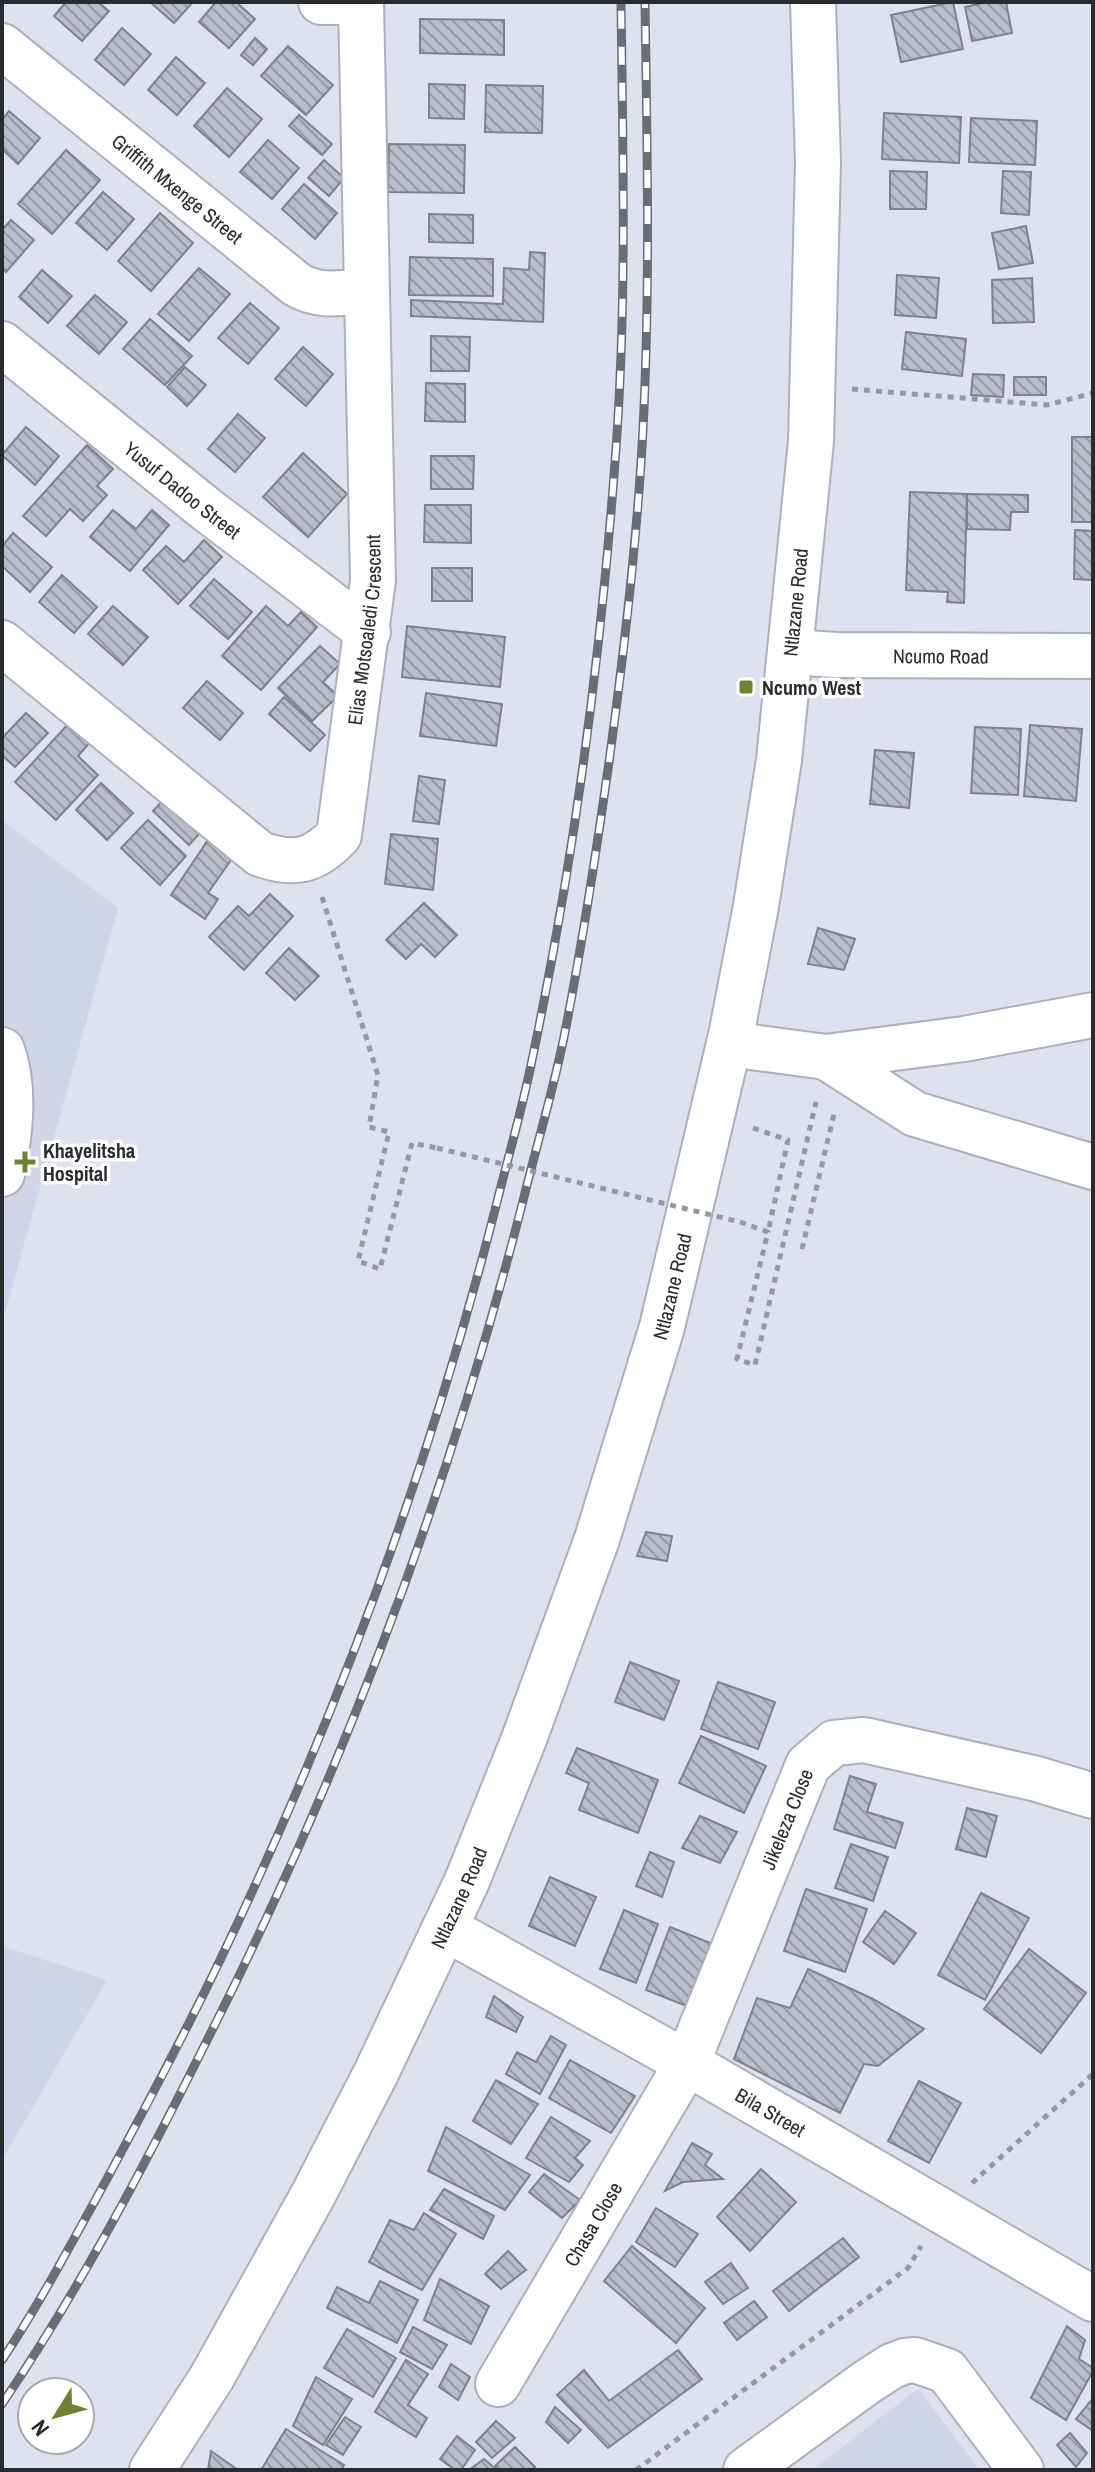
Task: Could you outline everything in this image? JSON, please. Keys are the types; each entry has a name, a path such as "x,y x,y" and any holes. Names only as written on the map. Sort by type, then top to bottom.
{"street":[{"path":"321,2 358,2"},
{"name":"Elias Motsoaledi Crescent","path":"309,858 326,849 339,835 373,580 358,2"},
{"name":"Ntlazane Road","path":"152,2470 212,2377 313,2195 376,2073 467,1881 524,1739 602,1524 662,1327 729,1044 772,807 791,652 811,441 818,162 813,2"},
{"name":"Griffith Mxenge Street","path":"2,46 296,284 306,290 332,294 366,291"},
{"name":"Yusuf Dadoo Street","path":"2,344 206,509 368,632"},
{"path":"2,643 260,854 276,860 309,858"},
{"name":"Ncumo Road","path":"791,652 836,655 1093,656"},
{"path":"729,1044 826,1057 964,1039 1093,1015"},
{"path":"2,1050 7,1063 10,1133 2,1174"},
{"path":"826,1057 915,1114 1093,1167"},
{"name":"Jikeleza Close","path":"687,2063 808,1765 825,1748 834,1743 864,1740 1037,1779 1093,1796"},
{"name":"Bila Street","path":"445,1928 687,2063 1093,2299"},
{"name":"Chasa Close","path":"498,2384 687,2063"},
{"path":"746,2470 867,2382 892,2366 915,2360 947,2371 1021,2470"}],"path":[{"path":"842,388 1047,405 1093,393"},
{"path":"309,858 378,1075 369,1127 389,1132 358,1261 380,1269 412,1143 740,1222 768,1232"},
{"path":"743,1124 788,1140 737,1359 755,1365 817,1097 827,1099"},
{"path":"802,1249 837,1102"},
{"path":"636,2470 908,2268 942,2210 1093,2074"}],"shaded area":[{"name":"Khayelitsha Hospital","path":"2,820 118,908 2,1323"},
{"path":"2,1946 107,1980 2,2160"},
{"path":"918,2389 980,2470 812,2470"}],"building":[{"path":"66,2 98,2 109,11 82,41 54,16"},
{"path":"150,2 193,2 174,23"},
{"path":"216,2 236,2 255,19 229,48 199,22"},
{"path":"953,2 963,49 901,62 891,15"},
{"path":"1006,2 1012,33 972,41 965,7"},
{"path":"420,19 504,20 504,55 420,53"},
{"path":"122,28 151,54 124,85 95,60"},
{"path":"255,38 267,49 253,65 241,55"},
{"path":"288,46 333,85 306,115 261,76"},
{"path":"176,57 205,83 177,115 148,90"},
{"path":"429,84 465,85 464,119 429,118"},
{"path":"486,85 543,86 542,133 485,132"},
{"path":"227,88 262,119 229,157 194,126"},
{"path":"9,111 40,138 18,164 2,149 2,120"},
{"path":"884,113 961,117 959,163 882,159"},
{"path":"299,115 332,144 322,155 289,126"},
{"path":"971,118 1037,121 1035,165 969,162"},
{"path":"268,140 299,168 272,199 240,172"},
{"path":"389,144 465,145 464,193 388,192"},
{"path":"66,150 100,180 52,234 18,204"},
{"path":"324,160 344,178 329,196 308,178"},
{"path":"890,171 927,172 926,209 890,209"},
{"path":"1003,171 1031,172 1029,215 1001,213"},
{"path":"304,184 337,213 315,239 282,209"},
{"path":"103,192 134,219 107,250 76,223"},
{"path":"160,213 193,243 151,291 118,261"},
{"path":"429,214 473,215 473,243 429,242"},
{"path":"11,220 34,240 6,272 2,268 2,230"},
{"path":"1026,226 1033,263 999,269 992,233"},
{"path":"530,252 545,253 543,322 411,316 411,300 503,304 504,268 529,270"},
{"path":"410,257 493,259 493,296 409,295"},
{"path":"199,268 230,294 189,341 158,314"},
{"path":"42,270 72,296 48,323 19,297"},
{"path":"897,275 939,278 936,318 895,315"},
{"path":"1032,278 1034,322 993,323 992,280"},
{"path":"95,295 127,322 99,354 67,326"},
{"path":"250,303 279,328 248,364 218,338"},
{"path":"150,319 192,356 165,385 123,349"},
{"path":"906,332 966,339 962,376 902,369"},
{"path":"431,336 470,337 469,371 431,371"},
{"path":"303,347 333,374 306,406 275,379"},
{"path":"185,367 206,385 187,406 167,387"},
{"path":"973,374 1004,375 1003,397 971,395"},
{"path":"1014,377 1046,377 1046,395 1014,395"},
{"path":"426,383 465,384 465,422 425,421"},
{"path":"238,414 265,438 235,472 208,449"},
{"path":"26,427 59,456 35,485 2,455"},
{"path":"1072,437 1093,437 1093,522 1072,522"},
{"path":"87,445 113,469 97,486 107,495 83,521 70,509 46,536 23,516"},
{"path":"303,453 347,494 308,537 263,497"},
{"path":"431,456 474,456 473,489 431,489"},
{"path":"910,492 967,494 964,603 947,602 948,592 906,590"},
{"path":"967,494 1028,495 1028,512 1011,512 1010,530 967,529"},
{"path":"425,505 471,505 471,543 424,542"},
{"path":"113,510 136,529 152,510 169,525 130,571 90,537"},
{"path":"1075,530 1093,531 1093,580 1074,579"},
{"path":"13,533 52,567 30,592 2,566 2,546"},
{"path":"204,540 222,557 178,604 143,570 166,546 184,562"},
{"path":"432,568 472,568 472,601 432,601"},
{"path":"62,575 97,607 74,633 39,602"},
{"path":"214,579 252,612 228,639 190,606"},
{"path":"113,606 148,637 123,665 88,634"},
{"path":"266,606 288,626 301,612 317,627 261,690 222,656"},
{"path":"407,626 505,637 500,687 402,677"},
{"path":"320,646 340,664 323,682 338,696 312,721 278,688"},
{"path":"207,681 243,713 220,740 183,708"},
{"path":"426,693 502,704 496,746 420,736"},
{"path":"284,697 325,735 310,751 269,714"},
{"path":"26,713 48,733 15,767 2,755 2,738"},
{"path":"70,722 91,741 78,756 98,775 56,820 15,782"},
{"path":"1030,725 1082,729 1076,801 1024,796"},
{"path":"975,727 1021,729 1018,795 971,793"},
{"path":"875,750 914,753 909,808 870,804"},
{"path":"419,776 445,780 439,824 413,821"},
{"path":"101,783 133,813 107,840 76,810"},
{"path":"164,799 200,833 189,845 153,811"},
{"path":"148,820 186,856 160,885 121,848"},
{"path":"391,834 438,839 433,890 385,884"},
{"path":"208,840 233,857 208,893 218,899 205,919 171,895"},
{"path":"270,894 293,916 244,970 209,937 238,906 249,916"},
{"path":"424,903 457,935 435,957 421,944 406,959 386,940"},
{"path":"818,928 855,939 844,970 808,964"},
{"path":"289,948 319,976 295,1000 266,973"},
{"path":"646,1532 672,1536 667,1561 637,1556"},
{"path":"630,1662 679,1681 664,1720 615,1702"},
{"path":"718,1682 775,1702 758,1749 701,1729"},
{"path":"701,1736 766,1766 744,1813 679,1783"},
{"path":"577,1748 658,1780 638,1833 579,1810 589,1783 566,1773"},
{"path":"850,1776 876,1784 867,1812 903,1823 895,1848 834,1829"},
{"path":"967,1808 997,1816 986,1857 956,1849"},
{"path":"700,1816 737,1832 720,1863 682,1848"},
{"path":"851,1844 888,1857 873,1901 835,1888"},
{"path":"650,1852 674,1862 662,1897 636,1886"},
{"path":"550,1877 596,1897 575,1946 529,1926"},
{"path":"806,1889 867,1909 845,1972 784,1951"},
{"path":"981,1893 1029,1918 985,2000 938,1975"},
{"path":"624,1910 658,1924 636,1983 600,1969"},
{"path":"885,1911 916,1933 894,1964 863,1942"},
{"path":"670,1927 713,1944 689,2007 646,1990"},
{"path":"1029,1949 1086,1993 1041,2053 984,2009"},
{"path":"808,1969 873,1999 924,2029 878,2066 864,2064 840,2113 734,2059 757,1998 790,2008"},
{"path":"494,1996 523,2017 516,2032 486,2017"},
{"path":"551,2036 566,2045 540,2094 506,2074 517,2052 536,2062"},
{"path":"570,2060 635,2096 611,2133 549,2098"},
{"path":"496,2080 538,2104 511,2144 473,2121"},
{"path":"919,2081 961,2103 929,2163 888,2141"},
{"path":"551,2117 590,2141 575,2158 583,2165 569,2182 526,2158"},
{"path":"446,2127 530,2175 505,2210 428,2171"},
{"path":"692,2143 712,2154 705,2165 723,2179 683,2182 665,2191"},
{"path":"761,2169 796,2202 750,2251 717,2217"},
{"path":"544,2174 580,2200 562,2218 529,2192"},
{"path":"444,2189 494,2216 483,2239 430,2210"},
{"path":"656,2208 698,2234 675,2267 636,2242"},
{"path":"424,2213 456,2234 422,2290 369,2262 390,2220 414,2230"},
{"path":"843,2238 859,2257 789,2311 773,2291"},
{"path":"632,2246 705,2308 676,2343 604,2281"},
{"path":"508,2251 526,2270 501,2289 485,2274"},
{"path":"731,2263 748,2288 723,2304 705,2282"},
{"path":"440,2279 489,2306 471,2344 424,2320"},
{"path":"380,2281 418,2300 397,2343 327,2308 337,2287 369,2303"},
{"path":"754,2301 767,2317 737,2340 724,2323"},
{"path":"1067,2326 1085,2340 1079,2359 1093,2371 1066,2420 1031,2398"},
{"path":"413,2327 447,2345 432,2369 400,2352"},
{"path":"347,2329 396,2358 373,2397 324,2368"},
{"path":"678,2350 702,2379 608,2448 557,2395 584,2370 609,2401"},
{"path":"406,2360 428,2374 408,2405 427,2418 416,2437 375,2412"},
{"path":"451,2364 470,2377 458,2400 439,2387"},
{"path":"316,2377 352,2399 323,2445 293,2426"},
{"path":"1093,2398 1093,2431 1076,2419"},
{"path":"555,2407 581,2430 568,2443 546,2422"},
{"path":"345,2417 361,2427 343,2455 326,2445"},
{"path":"496,2421 515,2438 492,2458 476,2442"},
{"path":"286,2429 344,2465 341,2470 261,2470"},
{"path":"1070,2433 1087,2453 1076,2467 1057,2445"},
{"path":"457,2436 475,2450 461,2470 455,2470 440,2459"},
{"path":"515,2447 535,2467 531,2470 498,2470 495,2466"},
{"path":"211,2451 238,2470 208,2470"},
{"path":"484,2459 497,2470 469,2470"}],"railway":[{"path":"2,2360 62,2260 177,2048 265,1864 305,1771 413,1489 472,1296 498,1198 527,1082 560,915 583,765 601,614 615,462 621,347 621,2"},
{"path":"2,2404 97,2250 154,2144 281,1887 363,1695 400,1597 435,1499 497,1299 560,1057 594,865 621,674 639,497 646,357 648,205 645,2"}],"place":[{"name":"Ncumo West","path":"746,687"},
{"name":"Khayelitsha Hospital","path":"25,1162"}]}
